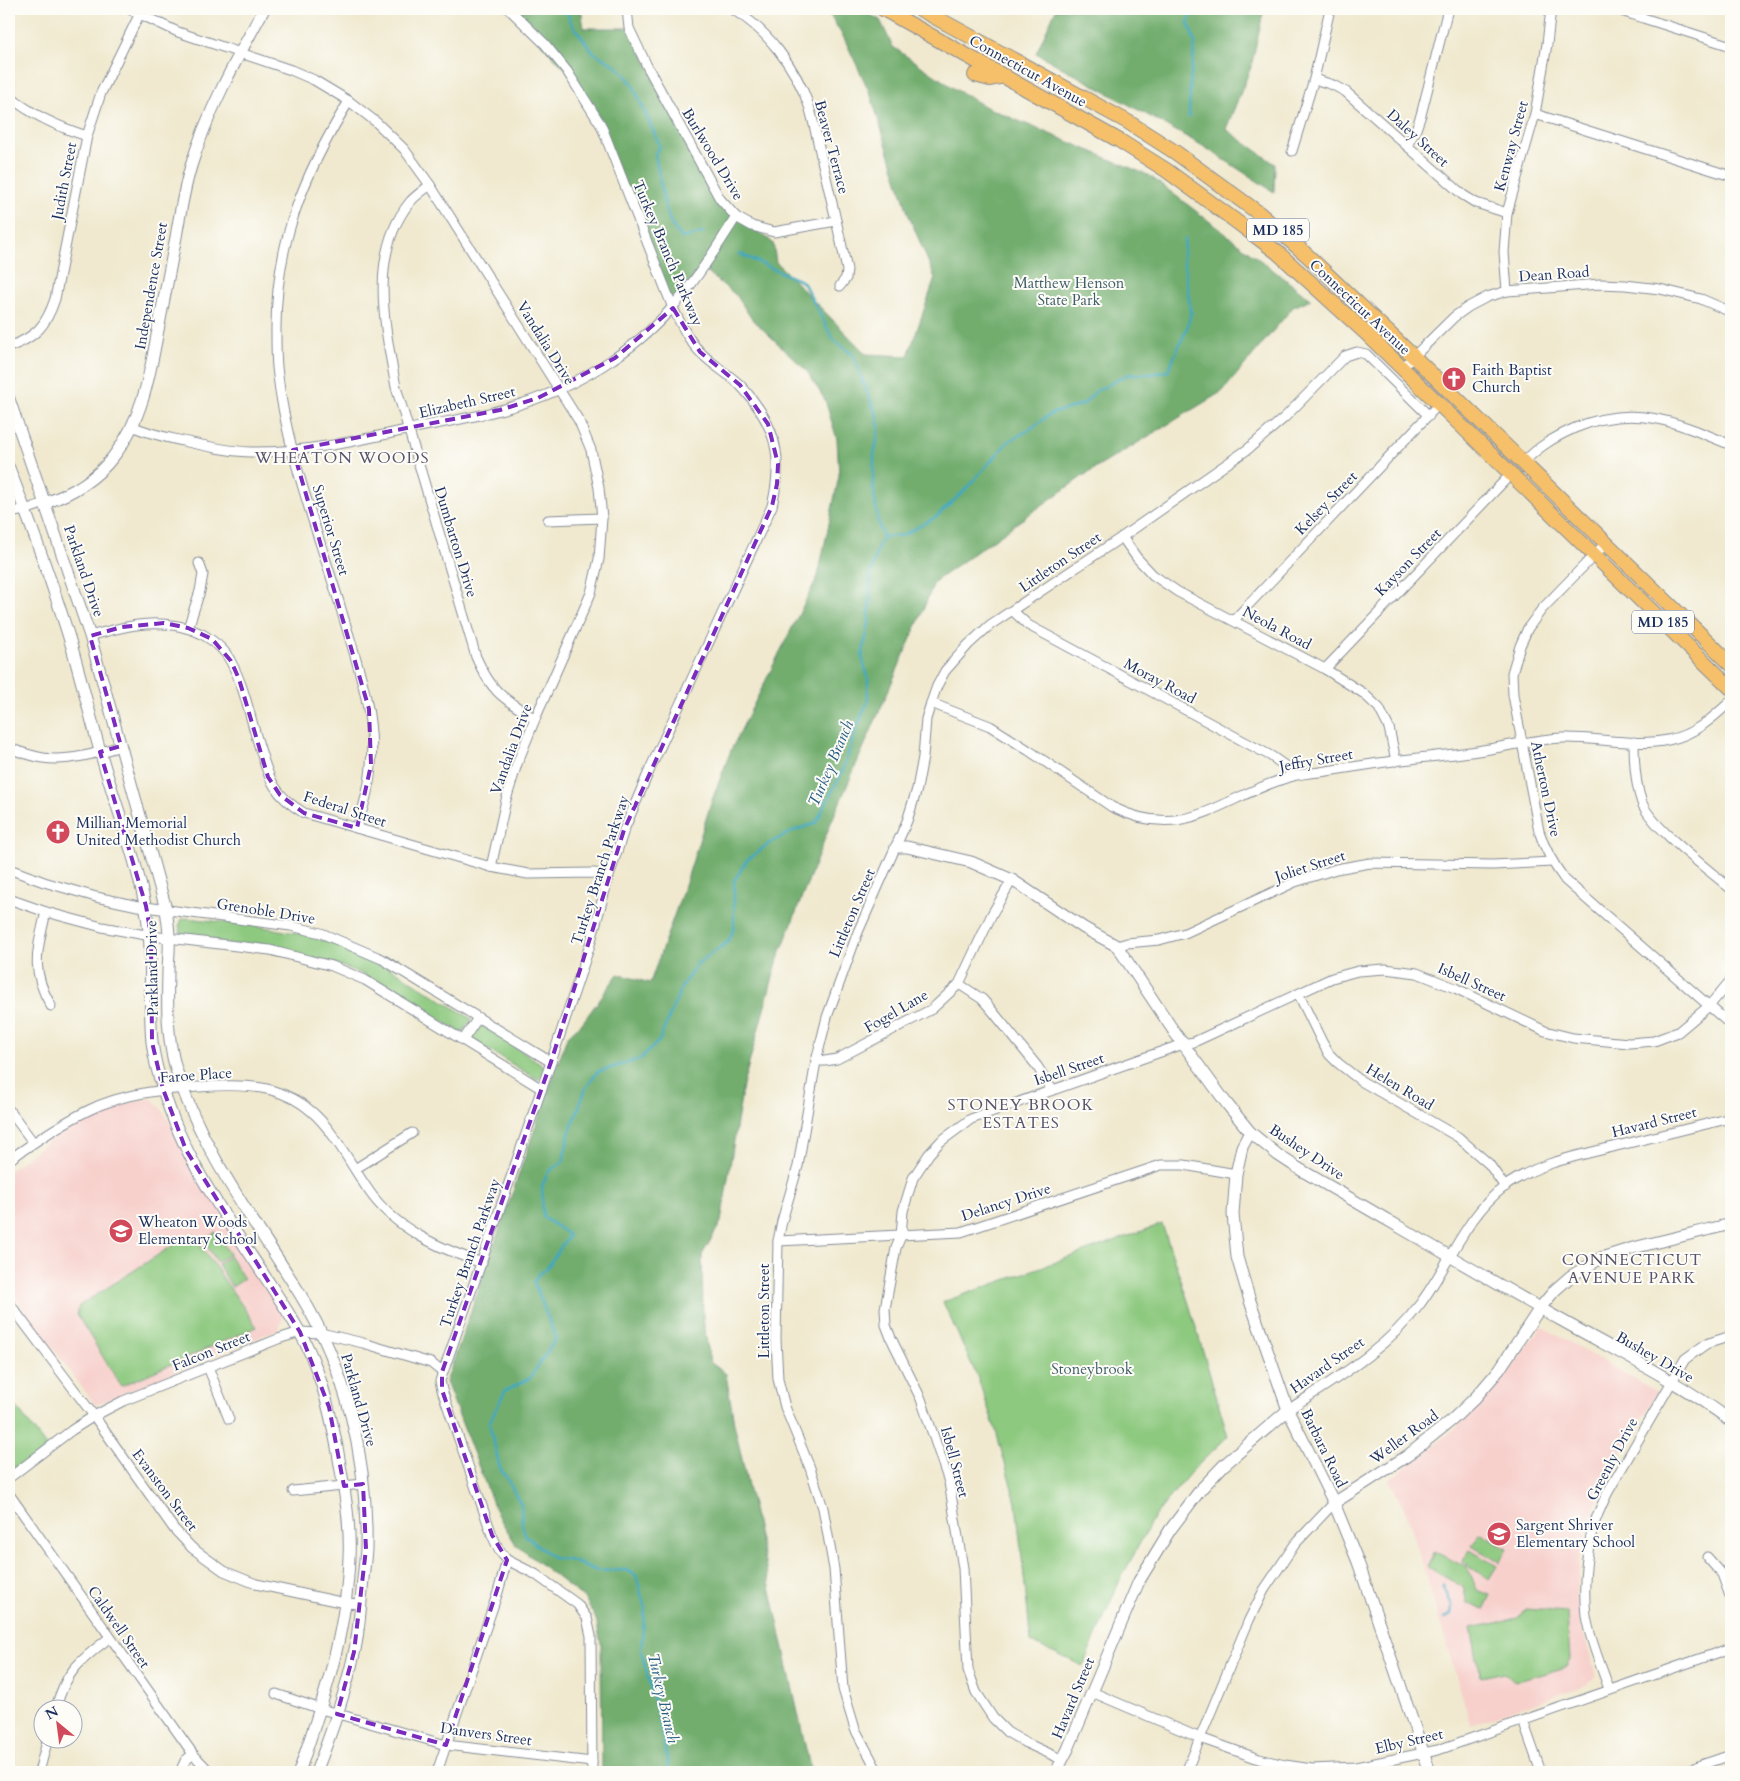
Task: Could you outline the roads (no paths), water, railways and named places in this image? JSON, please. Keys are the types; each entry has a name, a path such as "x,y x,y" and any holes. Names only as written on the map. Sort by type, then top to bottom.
{"main road":[{"name":"Connecticut Avenue","path":"883,9 1120,141 1166,170 1277,252 1402,368 1433,410 1511,474 1731,688"},
{"name":"Connecticut Avenue","path":"920,9 1128,122 1175,152 1260,214 1310,257 1414,356 1731,664"},
{"path":"936,38 945,23"},
{"path":"974,75 990,79 1011,80"}],"street":[{"name":"Vandalia Drive","path":"128,9 141,11 178,32 291,70 314,80 349,101 376,122 404,149 430,185 559,389 578,421 591,450 599,488 602,518 599,559 591,593 517,764 506,800 491,867"},
{"name":"Independence Street","path":"9,513 25,510 64,496 92,479 113,458 132,426 141,405 152,367 183,198 191,167 214,104 264,9"},
{"name":"Turkey Branch Parkway","path":"507,1560 499,1550 492,1535 440,1380 542,1089 589,948 624,830 650,769 772,506 777,484 778,464 775,443 768,424 758,408 740,385 714,366 686,334 601,126 567,70 545,44 509,9"},
{"name":"Burlwood Drive","path":"627,9 629,28 647,66 720,198 736,217 752,226 774,232 836,221"},
{"name":"Beaver Terrace","path":"732,9 760,30 783,57 795,74 809,106 847,270 846,278 840,286"},
{"path":"1292,151 1314,79 1330,9"},
{"path":"1407,146 1415,132 1421,114 1448,9"},
{"name":"Kenway Street","path":"1507,291 1504,252 1507,213 1535,114 1551,9"},
{"path":"1615,9 1731,46"},
{"name":"Judith Street","path":"9,347 25,341 39,330 49,317 55,299 87,136 101,93 141,11"},
{"name":"Daley Street","path":"1314,79 1333,85 1346,92 1432,170 1463,195 1476,203 1507,213"},
{"path":"9,96 22,107 43,119 67,130 87,136"},
{"name":"Superior Street","path":"349,101 326,139 301,192 289,228 280,272 276,314 276,365 280,395 293,450 369,709 372,742 371,765 368,789 357,828"},
{"path":"1535,114 1731,176"},
{"name":"Dumbarton Drive","path":"430,185 411,202 399,220 387,250 383,272 389,350 396,387 476,657 485,677 494,689 505,699 535,719"},
{"name":"Elizabeth Street","path":"132,426 147,433 214,448 250,452 293,450 326,447 408,430 500,410 538,398 585,376 615,358 647,333 674,308 704,269 736,217"},
{"name":"Dean Road","path":"1402,368 1454,317 1468,307 1507,291 1624,284 1660,289 1701,299 1731,312"},
{"name":"Littleton Street","path":"878,1772 855,1729 843,1689 834,1569 823,1508 810,1468 784,1407 778,1380 776,1339 778,1241 798,1166 816,1061 827,1017 858,932 907,822 917,789 923,757 926,719 936,686 945,671 968,645 990,625 1248,450 1285,417 1349,354 1357,352 1366,354 1433,410"},
{"name":"Parkland Drive","path":"9,399 90,636 166,909 170,938 168,1009 170,1042 182,1088 214,1160 301,1295 321,1333 339,1375 353,1425 362,1468 366,1549 361,1604 354,1652 338,1714 316,1772"},
{"name":"Kelsey Street","path":"1234,620 1433,410"},
{"path":"1524,462 1536,449 1560,435 1601,418 1644,416 1688,427 1731,445"},
{"name":"Parkland Drive","path":"9,468 70,642 100,752 146,906 150,936 152,1042 171,1115 186,1150 208,1188 300,1332 329,1406 348,1512 349,1557 345,1603 336,1656 321,1709 299,1772"},
{"name":"Kayson Street","path":"1326,669 1511,474"},
{"path":"548,520 602,518"},
{"name":"Neola Road","path":"1122,537 1137,558 1153,575 1178,592 1326,669 1363,693 1379,708 1389,728 1396,761"},
{"name":"Atherton Drive","path":"1607,542 1542,610 1528,628 1520,646 1512,673 1513,695 1539,831 1544,848 1565,880 1731,1025"},
{"path":"188,628 200,591 203,574 199,563"},
{"name":"Moray Road","path":"1013,611 1028,625 1271,756 1288,768 1292,776"},
{"name":"Federal Street","path":"90,636 122,627 164,623 188,628 212,639 231,661 239,679 268,777 280,795 289,804 304,813 491,867 528,874 594,873 609,876"},
{"name":"Jeffry Street","path":"931,703 990,726 1125,814 1149,820 1164,821 1187,819 1211,811 1265,785 1292,776 1476,752 1560,738 1634,742 1668,740 1689,734 1715,716 1731,701"},
{"path":"1634,742 1633,758 1636,780 1643,805 1656,823 1668,835 1731,889"},
{"path":"9,748 45,759 78,757 121,746"},
{"name":"Bushey Drive","path":"896,847 907,847 971,862 1012,880 1084,928 1117,946 1175,1033 1227,1104 1250,1132 1278,1155 1449,1256 1670,1382 1717,1410 1731,1421"},
{"name":"Joliet Street","path":"1117,946 1127,943 1159,940 1185,933 1295,882 1336,869 1370,864 1552,862"},
{"name":"Grenoble Drive","path":"9,869 44,882 96,897 166,909 291,926 321,933 382,959 551,1062"},
{"name":"Fogel Lane","path":"816,1061 837,1059 932,1009 959,984 992,914 1012,880"},
{"path":"9,898 46,912 102,927 150,936 270,950 311,959 332,966 365,980 542,1089"},
{"path":"46,912 37,950 36,968 40,985 51,1006"},
{"name":"Isbell Street","path":"1061,1759 1026,1743 1002,1727 993,1718 976,1692 968,1670 963,1568 948,1482 921,1399 886,1325 885,1309 896,1248 901,1236 903,1211 914,1178 929,1154 941,1141 971,1119 1183,1044 1194,1042 1332,978 1358,971 1385,969 1417,973 1455,988 1545,1031 1573,1038 1630,1042 1654,1041 1678,1032 1709,1006 1731,980"},
{"path":"959,984 982,999 990,1008 1037,1066 1052,1090"},
{"name":"Helen Road","path":"1298,995 1329,1054 1338,1063 1361,1081 1458,1137 1489,1164 1505,1187"},
{"path":"464,1040 478,1018"},
{"name":"Faroe Place","path":"9,1160 34,1142 90,1109 124,1097 163,1089 232,1085 270,1090 294,1099 310,1110 321,1121 370,1192 385,1210 403,1225 426,1241 447,1251 482,1263"},
{"path":"9,1110 34,1142"},
{"name":"Havard Street","path":"1056,1772 1061,1759 1068,1749 1139,1581 1170,1530 1201,1489 1224,1464 1288,1410 1359,1363 1391,1337 1420,1303 1474,1217 1490,1199 1527,1173 1561,1160 1731,1118"},
{"path":"355,1169 412,1132"},
{"name":"Barbara Road","path":"1250,1132 1242,1147 1236,1174 1233,1214 1237,1256 1250,1301 1288,1410 1334,1503 1358,1562 1430,1772"},
{"name":"Delancy Drive","path":"778,1241 962,1232 1161,1165 1184,1164 1236,1174"},
{"name":"Weller Road","path":"1186,1772 1249,1620 1264,1590 1295,1544 1334,1503 1407,1456 1452,1420 1475,1398 1499,1370 1540,1308 1555,1290 1571,1276 1601,1258 1633,1248 1731,1224"},
{"name":"Evanston Street","path":"9,1303 94,1416 174,1529 192,1548 224,1571 256,1584 345,1603 361,1604"},
{"name":"Falcon Street","path":"9,1478 72,1430 94,1416 208,1367 300,1332 321,1333 431,1362 442,1372"},
{"name":"Greenly Drive","path":"1609,1689 1594,1646 1586,1615 1585,1576 1592,1530 1608,1492 1685,1359 1706,1344 1731,1336"},
{"path":"208,1367 229,1419"},
{"path":"292,1491 363,1484"},
{"name":"Caldwell Street","path":"9,1494 109,1638 193,1754 210,1772"},
{"path":"1707,1557 1722,1574 1731,1599"},
{"path":"437,1772 507,1560 535,1574 567,1596 578,1604 587,1618 592,1636 592,1772"},
{"path":"59,1698 66,1679 76,1664 109,1638"},
{"name":"Elby Street","path":"1092,1692 1200,1738 1259,1759 1312,1769 1356,1767 1438,1750 1731,1648"},
{"name":"Danvers Street","path":"276,1694 446,1745 592,1762"},
{"path":"1523,1721 1541,1772"},
{"path":"39,1772 45,1748"},
{"path":"180,1772 185,1761 193,1754"},
{"path":"1681,1772 1731,1755"}],"waterway":[{"path":"566,9 572,24 593,52 618,67 632,83 660,146 655,154 664,202 671,224 682,238 703,233"},
{"name":"Turkey Branch","path":"1189,117 1190,84 1195,43 1188,22 1194,9"},
{"name":"Turkey Branch","path":"667,1772 668,1765 663,1737 641,1650 645,1609 636,1575 625,1570 598,1571 569,1560 553,1558 526,1536 522,1525 521,1504 500,1468 489,1423 505,1391 530,1378 556,1338 534,1282 538,1275 547,1268 569,1235 543,1217 542,1187 548,1172 563,1162 569,1134 586,1088 597,1072 640,1059 659,1041 682,986 698,963 728,942 734,928 734,881 747,860 770,843 793,831 816,823 843,770 856,729 868,701 868,678 862,657 869,623 870,575 879,544 883,537 903,535 936,517 964,491 1009,441 1029,430 1050,414 1084,404 1096,391 1129,374 1151,374 1168,371 1187,328 1191,313 1183,257 1185,239"},
{"path":"740,254 803,282 833,339 853,355 876,413 879,428 874,456 873,485 878,521 883,537"},
{"path":"1443,1585 1452,1606 1451,1614 1445,1619"}],"place":[{"name":"Faith Baptist Church","path":"1454,379"},
{"name":"Millian Memorial United Methodist Church","path":"58,832"},
{"name":"Wheaton Woods Elementary School","path":"121,1231"},
{"name":"Sargent Shriver Elementary School","path":"1499,1534"}],"district":[{"name":"WHEATON WOODS","path":"342,457"},
{"name":"STONEY BROOK ESTATES","path":"1021,1113"},
{"name":"CONNECTICUT AVENUE PARK","path":"1632,1268"}],"park label":[{"name":"Matthew Henson State Park","path":"1069,292"},
{"name":"Stoneybrook","path":"1092,1369"}]}
